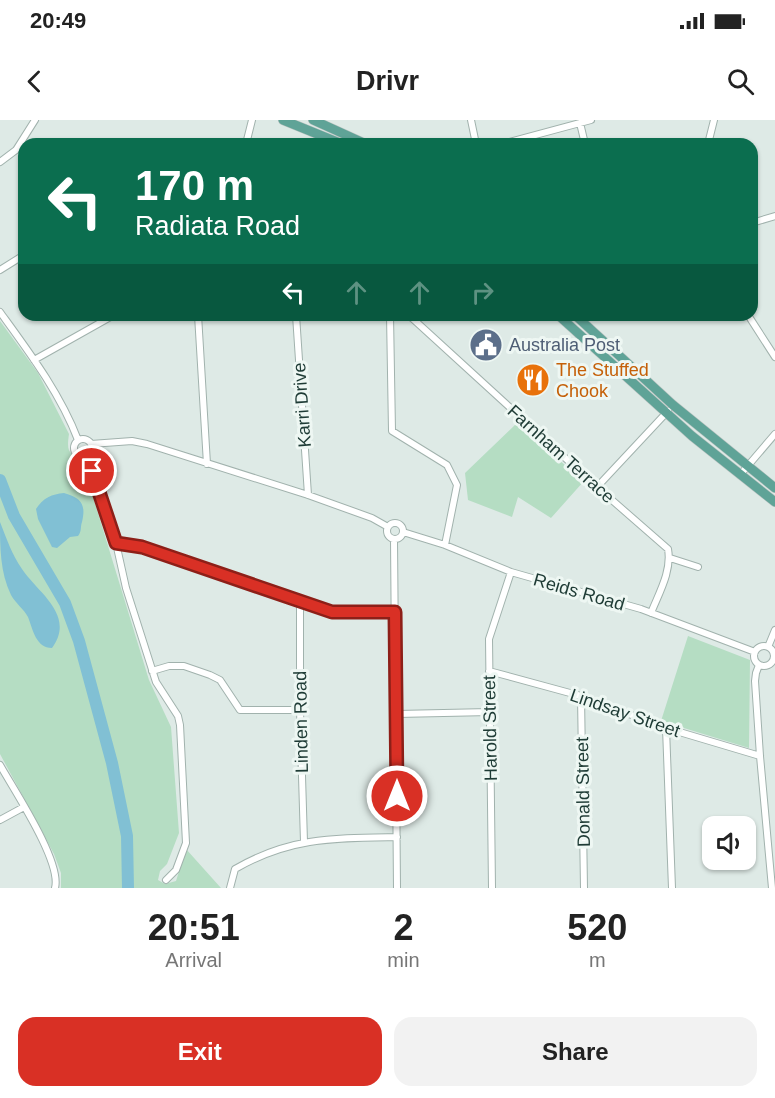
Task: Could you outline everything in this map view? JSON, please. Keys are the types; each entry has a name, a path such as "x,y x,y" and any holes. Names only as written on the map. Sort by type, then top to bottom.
{"main road":[{"path":"283,120 327,138"},
{"path":"313,120 353,138"},
{"path":"568,321 666,413 775,502"},
{"path":"582,321 673,405 775,488"}],"street":[{"path":"24,138 35,120"},
{"path":"248,138 252,120"},
{"path":"471,120 475,138"},
{"path":"524,138 591,120"},
{"path":"710,138 714,120"},
{"path":"580,123 584,138"},
{"path":"0,162 18,147"},
{"path":"758,221 775,216"},
{"path":"0,270 18,259"},
{"path":"0,312 56,394 78,440"},
{"path":"34,360 103,321"},
{"path":"198,321 207,464"},
{"name":"Karri Drive","path":"296,321 308,495"},
{"path":"390,321 392,431 447,465 458,487 445,545"},
{"name":"Farnham Terrace","path":"415,321 597,487 669,549 670,558"},
{"path":"752,321 775,357"},
{"path":"597,487 673,405"},
{"path":"740,475 775,434"},
{"path":"84,439 90,444 91,450 87,456 81,457 75,452 74,446 78,440 84,439"},
{"path":"90,444 132,441 147,444 308,495 372,518 388,527"},
{"path":"87,456 116,543 126,588 152,671 156,682 178,717 180,725 186,843 176,870 166,880"},
{"path":"394,539 401,537 403,532 399,523 392,523 388,527 388,534 394,539 397,888"},
{"name":"Reids Road","path":"403,532 445,545 511,572 651,613 755,652"},
{"path":"116,543 142,547 300,603 332,612 395,612"},
{"path":"651,613 670,558 698,567"},
{"name":"Harold Street","path":"492,888 489,639 511,572"},
{"name":"Linden Road","path":"300,603 304,842"},
{"path":"768,647 775,630"},
{"path":"761,647 768,647 774,653 775,658 768,666 759,665 754,660 755,652 761,647"},
{"path":"759,665 756,681 760,756 772,888"},
{"path":"152,671 169,666 184,666 210,675 220,680 240,710 300,710"},
{"name":"Lindsay Street","path":"489,670 581,696 666,728 760,756"},
{"name":"Donald Street","path":"581,696 584,888"},
{"path":"397,714 490,712"},
{"path":"666,728 672,888"},
{"path":"0,765 51,859 57,880 55,888"},
{"path":"0,820 24,807"},
{"path":"230,888 235,869 253,858 304,842 323,838 397,837"}],"green space":[{"path":"0,321 38,373 69,434 70,452 83,464 149,680 171,727 179,833 167,864 160,871 158,880 165,884 176,881 186,849 221,888 61,888 61,873 54,854 0,754"},
{"path":"516,424 584,481 551,518 518,497 512,517 468,500 465,473"},
{"path":"688,636 750,660 749,748 661,721"}],"water":[{"path":"64,493 79,500 83,507 83,516 78,536 70,537 57,548 52,547 38,519 36,509 48,497"},
{"path":"0,522 18,564 52,605 57,615 60,625 52,648 39,642 28,617 7,586 1,559"}],"waterway":[{"path":"0,480 14,516 65,603 79,641 112,763 127,836 128,888"}],"place":[{"name":"Australia Post","path":"486,345"},
{"name":"The Stuffed Chook","path":"533,380"}],"route":[{"path":"92,471 116,543 142,547 300,603 332,612 395,612 397,796"}]}
